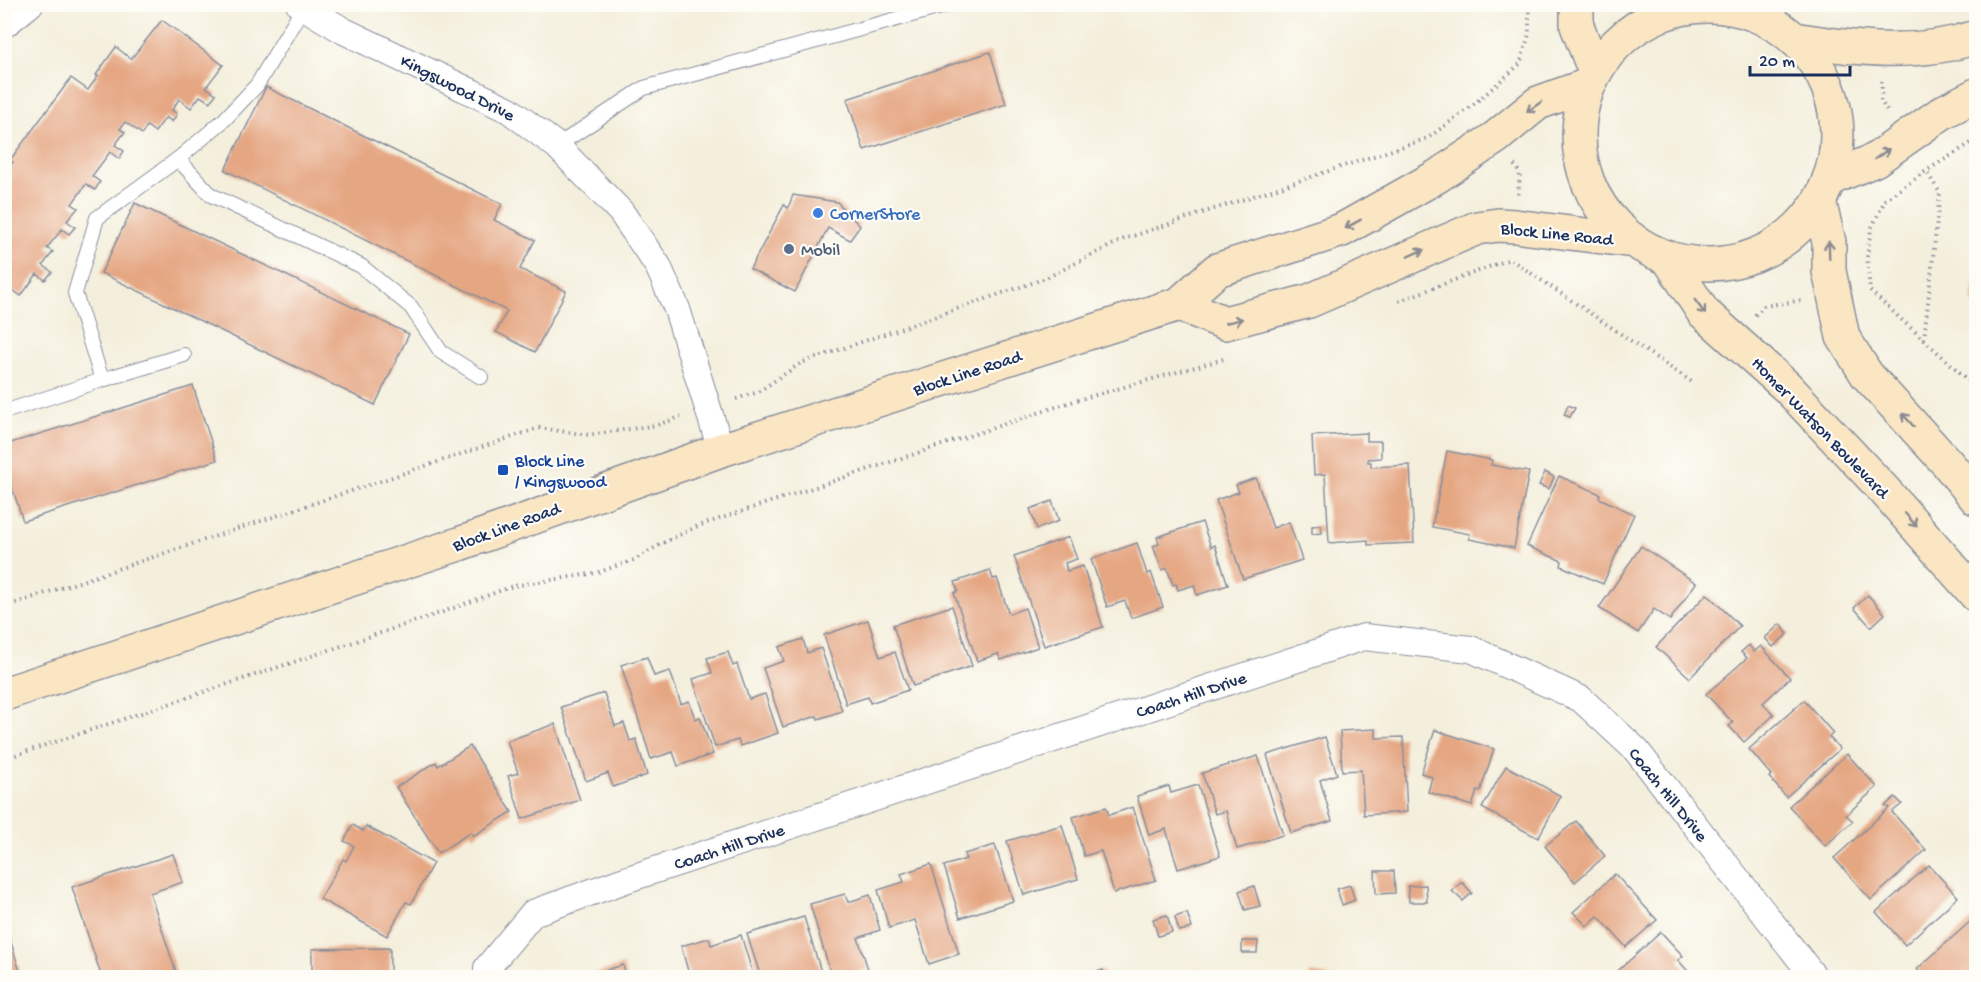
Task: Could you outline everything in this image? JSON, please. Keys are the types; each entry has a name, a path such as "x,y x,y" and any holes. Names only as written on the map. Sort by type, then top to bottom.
{"street":[{"path":"4,25 30,4"},
{"path":"1577,4 1577,26 1592,79"},
{"name":"Kingswood Drive","path":"301,6 344,31 509,110 557,146 621,212 658,266 677,309 721,450"},
{"path":"1773,22 1811,58 1825,80 1833,104 1837,129 1836,154 1824,190 1797,228 1769,248 1737,260 1702,264 1668,258 1634,241 1608,217 1589,188 1580,154 1579,119 1592,79 1609,51 1628,34 1649,21 1672,11 1696,7 1721,7 1746,12 1861,50 1928,47 1977,37"},
{"name":"Block Line Road","path":"4,694 459,544 721,450 1179,304 1218,270 1342,230 1436,177 1495,138 1538,103 1592,79"},
{"path":"1824,190 1875,160 1943,112 1977,95"},
{"path":"1824,190 1829,271 1843,337 1867,375 1977,498"},
{"name":"Block Line Road","path":"1179,304 1225,323 1235,321 1309,301 1477,228 1515,226 1634,241"},
{"name":"Homer Watson Boulevard","path":"1668,258 1703,312 1787,387 1885,491 1977,595"},
{"name":"Coach Hill Drive","path":"487,978 487,968 532,913 639,875 1364,637 1471,649 1581,699 1636,750 1815,978"}],"lane":[{"path":"557,146 644,88 952,4"},
{"path":"102,380 75,293 97,218 178,159 224,120 257,85 301,6"},
{"path":"178,159 211,195 361,266 411,307 441,352 481,377"},
{"path":"4,412 184,355"}],"path":[{"path":"758,392 801,363 1046,278 1124,239 1428,138 1473,105 1520,63 1528,34 1529,4"},
{"path":"1883,71 1881,101 1889,116"},
{"path":"1977,140 1926,171 1885,200 1871,229 1867,257 1870,291 1977,387"},
{"path":"1508,156 1520,172 1518,204"},
{"path":"1924,339 1940,193 1926,171"},
{"path":"1510,259 1692,382"},
{"path":"1751,320 1764,306 1810,299"},
{"path":"4,759 432,616 513,586 596,573 634,560 698,526 1074,401 1156,378"},
{"path":"4,607 539,428 589,435 657,425"}],"building":[{"path":"162,20 223,65 206,87 216,94 210,102 200,96 191,108 179,99 172,110 177,114 172,122 166,117 155,132 147,126 142,134 125,122 120,129 125,132 115,145 124,151 119,159 110,152 92,176 100,182 95,190 86,184 72,204 78,208 67,221 75,227 69,234 62,229 47,248 53,252 43,265 52,272 45,280 37,274 21,296 4,284 4,173 13,162 10,160 71,78 88,90 116,47 131,59"},
{"path":"990,52 1006,104 864,150 847,99"},
{"path":"266,87 502,204 494,220 535,240 520,269 566,291 535,352 496,332 507,311 225,170"},
{"name":"Mobil","path":"793,195 837,202 860,226 850,240 828,228 795,292 750,269 784,205 788,208"},
{"path":"135,203 409,334 375,405 101,273"},
{"path":"1976,281 1976,307 1973,303"},
{"path":"193,386 217,460 23,521 4,462 4,445"},
{"path":"1568,405 1575,408 1570,417 1564,415"},
{"path":"1367,433 1367,441 1381,441 1381,458 1368,459 1371,467 1410,465 1414,543 1368,545 1368,540 1329,543 1325,474 1314,475 1312,436"},
{"path":"1447,451 1492,460 1491,465 1529,472 1514,548 1469,539 1470,534 1432,527"},
{"path":"1545,472 1554,477 1549,489 1539,485"},
{"path":"1559,476 1600,494 1599,498 1634,514 1603,584 1561,566 1562,561 1527,546"},
{"path":"1256,478 1273,528 1289,522 1302,560 1243,579 1216,500 1239,492 1236,485"},
{"path":"1052,501 1059,521 1037,529 1030,509"},
{"path":"1202,522 1211,547 1215,545 1228,585 1197,595 1194,585 1178,590 1176,584 1173,585 1167,568 1162,570 1153,546 1159,544 1157,537"},
{"path":"1321,525 1322,533 1312,534 1312,526"},
{"path":"1069,537 1077,559 1065,563 1067,571 1083,566 1103,627 1044,646 1014,556"},
{"path":"1137,543 1147,574 1151,572 1163,607 1131,618 1125,601 1107,607 1091,559"},
{"path":"1641,546 1696,583 1670,620 1654,609 1638,633 1599,608"},
{"path":"990,570 993,579 997,578 1009,614 1025,608 1038,647 1001,660 998,654 977,661 954,593 958,591 955,582"},
{"path":"1707,594 1740,626 1690,678 1656,647"},
{"path":"1868,595 1885,614 1871,627 1854,608"},
{"path":"952,606 972,666 913,686 893,625"},
{"path":"868,620 880,657 895,652 908,690 870,703 868,697 846,704 824,635"},
{"path":"1780,624 1788,634 1773,647 1765,638"},
{"path":"803,639 807,653 821,648 842,711 783,727 763,668 784,661 779,647"},
{"path":"1749,645 1754,652 1761,646 1790,678 1763,703 1774,715 1744,742 1729,726 1733,723 1706,694 1747,658 1741,652"},
{"path":"728,652 733,666 737,664 749,699 765,694 778,733 740,746 738,740 715,747 693,679 712,673 707,658"},
{"path":"647,657 654,676 670,671 681,704 689,701 695,719 700,717 713,754 678,766 673,752 651,759 621,665"},
{"path":"604,693 615,726 624,723 630,741 636,739 647,775 613,787 608,773 586,781 561,707"},
{"path":"1804,700 1833,733 1829,737 1840,749 1786,797 1749,749"},
{"path":"555,724 580,800 522,819 508,776 518,773 507,741"},
{"path":"1376,729 1376,738 1403,737 1407,812 1364,815 1361,770 1342,771 1340,731"},
{"path":"1435,730 1494,749 1480,792 1477,791 1472,806 1428,792 1432,777 1421,773"},
{"path":"1325,737 1337,774 1320,780 1332,821 1291,833 1267,755"},
{"path":"470,746 512,812 473,836 471,832 438,853 396,787 436,762 438,766"},
{"path":"1847,754 1877,787 1846,815 1853,821 1825,846 1789,806"},
{"path":"1258,756 1283,835 1237,849 1226,811 1215,814 1202,773"},
{"path":"1506,766 1561,796 1538,838 1482,808"},
{"path":"1198,785 1220,856 1178,869 1166,829 1149,835 1137,796 1169,786 1171,793"},
{"path":"1895,797 1902,804 1892,812 1926,850 1871,900 1834,858 1889,808 1885,806"},
{"path":"1106,807 1109,815 1133,807 1156,880 1114,893 1101,851 1084,856 1073,817"},
{"path":"1576,821 1605,856 1575,882 1545,846"},
{"path":"353,825 363,831 366,826 433,863 411,904 406,902 387,936 320,899 343,859 346,861 354,846 344,841"},
{"path":"1062,825 1078,879 1024,895 1007,841"},
{"path":"995,845 1013,901 960,918 944,866 966,859 964,854"},
{"path":"173,854 183,882 150,893 178,978 102,978 72,887"},
{"path":"931,864 959,954 929,964 915,920 889,928 878,890 904,882 901,874"},
{"path":"1929,865 1958,897 1905,945 1876,912"},
{"path":"1375,871 1394,871 1395,893 1376,894"},
{"path":"1615,874 1657,920 1626,947 1598,916 1587,926 1573,912"},
{"path":"1462,882 1472,893 1463,901 1452,891"},
{"path":"1350,885 1355,900 1342,905 1337,889"},
{"path":"1426,885 1427,902 1409,902 1408,886"},
{"path":"1254,886 1260,906 1245,910 1239,891"},
{"path":"845,894 848,902 870,895 880,930 858,938 868,969 840,978 832,978 810,904"},
{"path":"1187,913 1192,928 1179,931 1175,917"},
{"path":"1167,915 1172,932 1158,936 1153,919"},
{"path":"804,917 823,978 761,978 747,934"},
{"path":"1973,919 1976,923 1976,974 1972,978 1924,978 1917,969"},
{"path":"5,923 22,978 4,978"},
{"path":"1661,932 1683,956 1678,960 1694,978 1610,978"},
{"path":"741,935 754,978 690,978 681,946 709,938 711,945"},
{"path":"1242,941 1258,941 1257,953 1242,953"},
{"path":"390,948 390,978 312,978 312,949"},
{"path":"623,965 627,978 583,977"},
{"path":"1103,970 1105,978 1088,978 1087,975"},
{"path":"1310,973 1329,976 1329,978 1309,978"}],"place":[{"name":"CornerStore","path":"818,213"},
{"name":"Mobil","path":"789,249"},
{"name":"Block Line / Kingswood","path":"503,470"}]}
